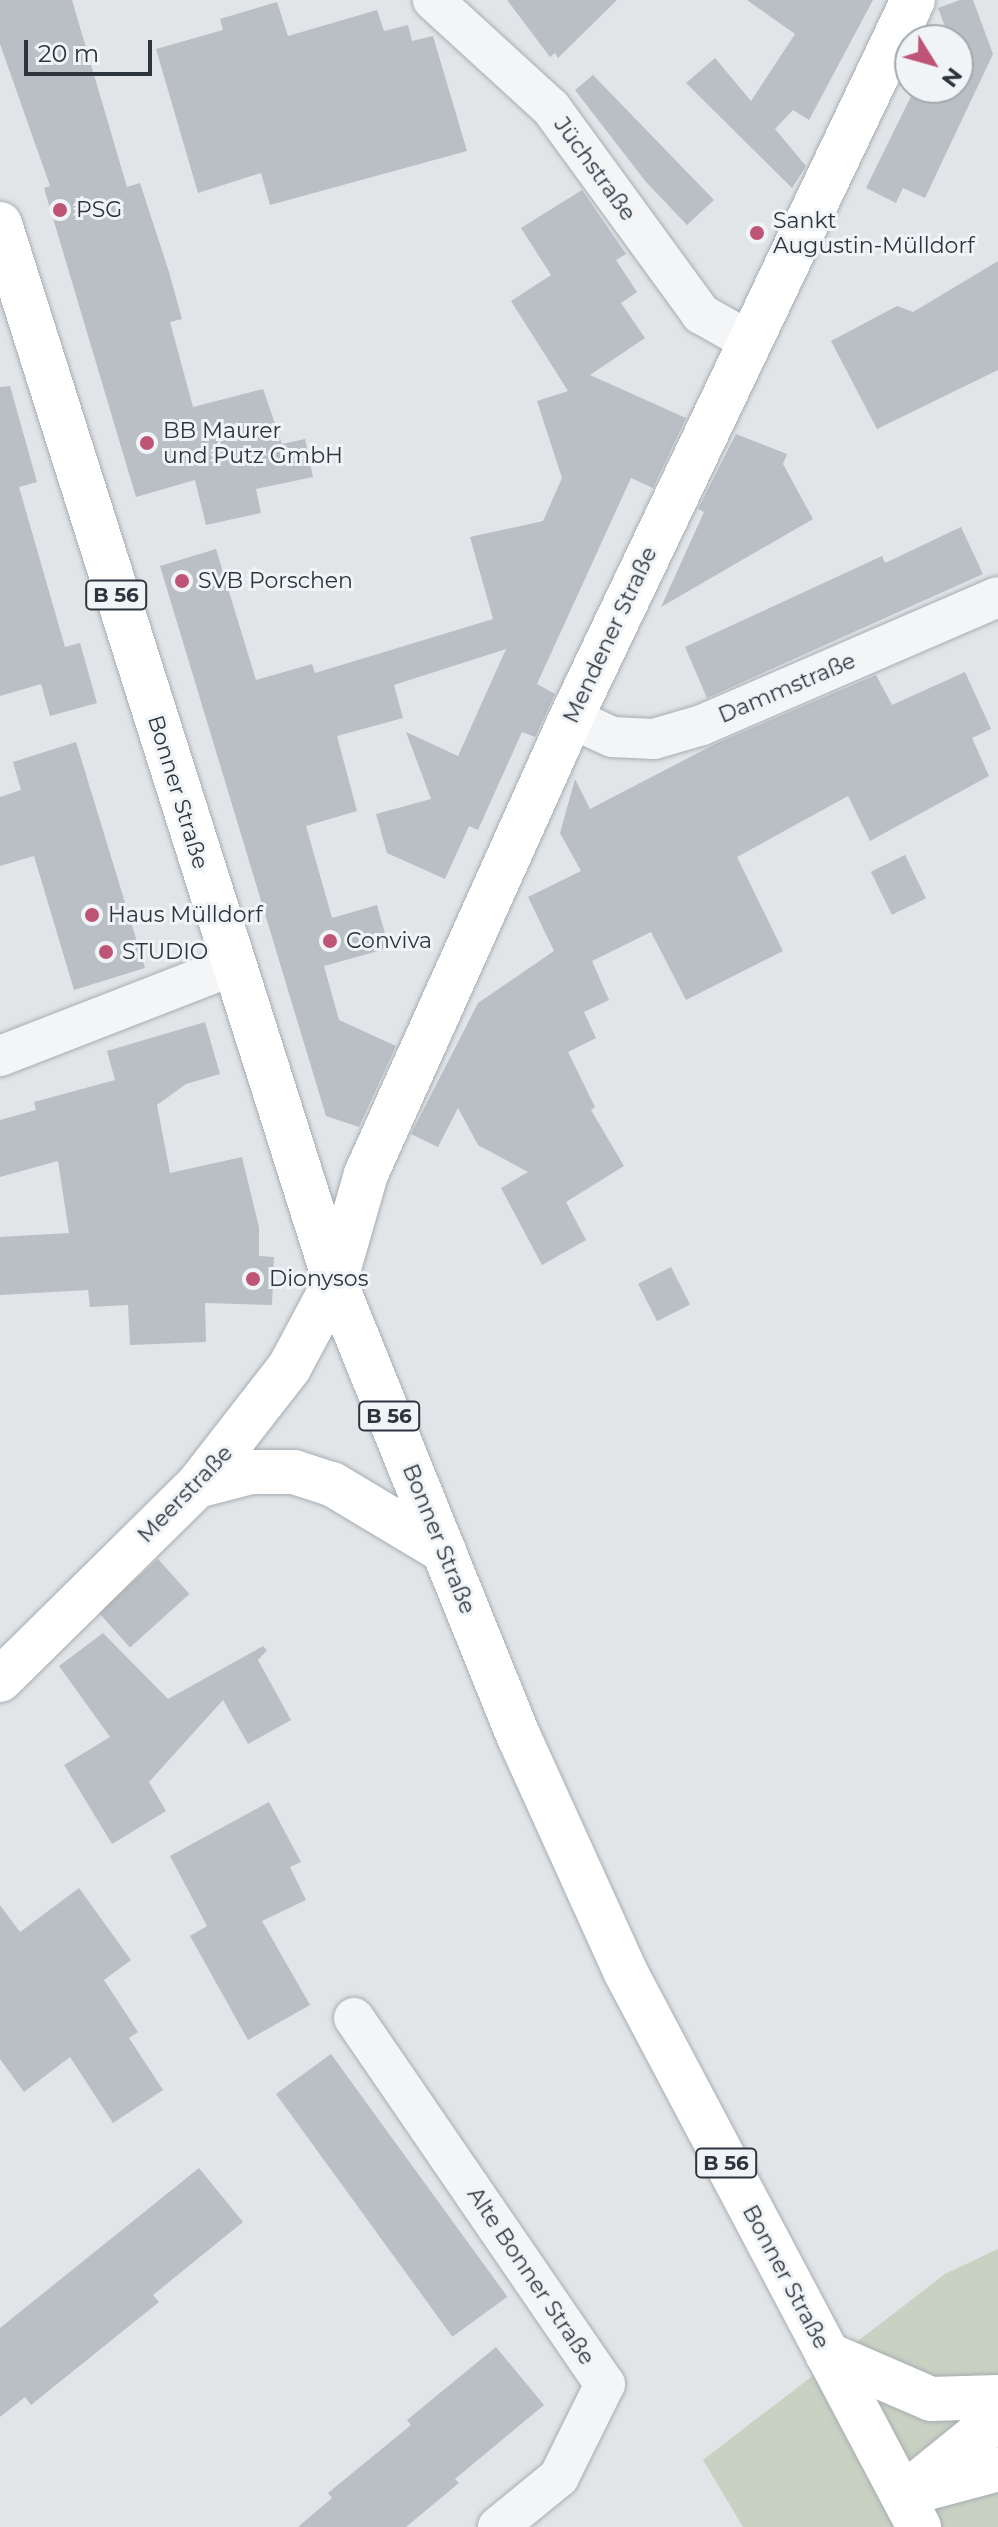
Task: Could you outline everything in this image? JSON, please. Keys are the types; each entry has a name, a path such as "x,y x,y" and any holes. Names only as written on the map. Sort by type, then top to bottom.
{"main road":[{"name":"Mendener Straße","path":"335,1282 366,1174 571,718 913,0"},
{"name":"Bonner Straße","path":"0,224 232,966 335,1282 519,1737 625,1971 911,2511"},
{"name":"Meerstraße","path":"0,1680 197,1486 289,1368 335,1282"},
{"path":"197,1486 251,1472 294,1472 332,1484 444,1551"},
{"path":"827,2354 931,2399 998,2397"},
{"path":"911,2511 998,2418"},
{"path":"911,2511 998,2469"}],"street":[{"name":"Jüchstraße","path":"433,0 551,108 701,314 749,341"},
{"name":"Dammstraße","path":"571,718 612,737 654,739 702,725 998,597"},
{"path":"0,1056 232,966"},
{"name":"Alte Bonner Straße","path":"354,2018 605,2384 559,2477 498,2527"}],"shaded area":[{"path":"998,2249 998,2527 743,2527 703,2460 945,2274"}],"building":[{"path":"0,0 72,0 127,187 140,183 169,272 182,319 170,322 193,407 263,389 282,444 305,439 313,477 256,489 261,513 206,525 195,480 136,497 44,188 50,186 0,44"},
{"path":"507,0 617,0 558,58 555,53 550,57"},
{"path":"747,0 873,0 809,120 793,110 775,129 806,166 792,188 686,83 715,58 751,101 795,34"},
{"path":"960,0 973,0 993,54 974,94 974,24 944,24 938,8"},
{"path":"277,2 288,36 377,10 384,31 408,25 412,41 433,36 467,151 270,205 261,173 198,193 156,49 223,30 220,19"},
{"path":"593,75 714,200 687,225 646,182 575,90"},
{"path":"907,104 969,104 925,198 903,188 896,203 866,188"},
{"path":"582,190 626,254 616,260 637,292 621,303 645,338 590,375 686,418 653,488 631,478 537,684 555,694 535,737 522,732 478,830 469,826 445,879 387,853 376,814 431,799 406,732 458,756 506,649 394,685 403,718 337,736 357,811 306,826 332,918 377,905 389,948 324,966 339,1020 396,1046 359,1127 326,1116 160,566 216,549 256,680 312,664 315,673 493,619 470,537 543,521 562,478 537,401 568,391 511,301 551,275 521,228"},
{"path":"998,261 998,370 877,429 831,341 897,306 913,312"},
{"path":"10,386 37,482 19,487 65,647 80,643 97,703 50,716 41,684 0,696 0,387"},
{"path":"736,434 787,454 783,464 813,519 661,607 704,512 698,509"},
{"path":"961,527 983,574 707,698 685,647 882,556 885,563"},
{"path":"965,672 991,729 972,738 989,776 870,841 848,796 737,857 783,951 686,1000 651,932 592,961 609,1000 584,1012 596,1038 568,1052 595,1107 591,1110 624,1166 566,1202 586,1240 542,1265 501,1188 528,1172 478,1145 458,1108 438,1147 411,1134 478,1003 554,951 528,897 581,871 560,833 575,779 590,809 715,744 876,675 892,705"},
{"path":"76,742 145,968 74,990 34,856 0,866 0,797 21,790 13,762"},
{"path":"905,855 926,898 892,915 871,872"},
{"path":"205,1022 220,1074 186,1084 157,1105 170,1173 242,1157 259,1227 259,1256 274,1257 272,1305 205,1303 206,1342 130,1345 128,1305 90,1307 88,1290 0,1295 0,1237 69,1233 58,1161 0,1177 0,1120 36,1110 34,1102 115,1080 107,1051"},
{"path":"671,1267 690,1304 657,1321 638,1284"},
{"path":"158,1559 189,1594 130,1647 99,1613"},
{"path":"103,1633 168,1699 263,1646 267,1650 258,1660 291,1720 248,1744 223,1700 149,1782 166,1811 112,1844 64,1765 110,1737 59,1666"},
{"path":"269,1802 301,1862 290,1867 306,1900 262,1921 310,2005 248,2040 190,1936 207,1926 170,1856"},
{"path":"79,1888 131,1960 104,1980 138,2032 129,2038 163,2090 113,2123 70,2057 24,2092 0,2059 0,1905 20,1932"},
{"path":"331,2054 507,2297 452,2337 276,2094"},
{"path":"199,2168 243,2222 153,2295 159,2302 31,2405 25,2397 0,2417 0,2328"},
{"path":"496,2347 544,2405 455,2479 459,2483 406,2527 298,2527 332,2498 328,2493 411,2425 407,2420"}],"place":[{"name":"PSG","path":"60,210"},
{"name":"Sankt Augustin-Mülldorf","path":"757,233"},
{"name":"BB Maurer und Putz GmbH","path":"147,443"},
{"name":"SVB Porschen","path":"182,581"},
{"name":"Haus Mülldorf","path":"92,915"},
{"name":"Conviva","path":"330,941"},
{"name":"STUDIO","path":"106,952"},
{"name":"Dionysos","path":"253,1279"}]}
